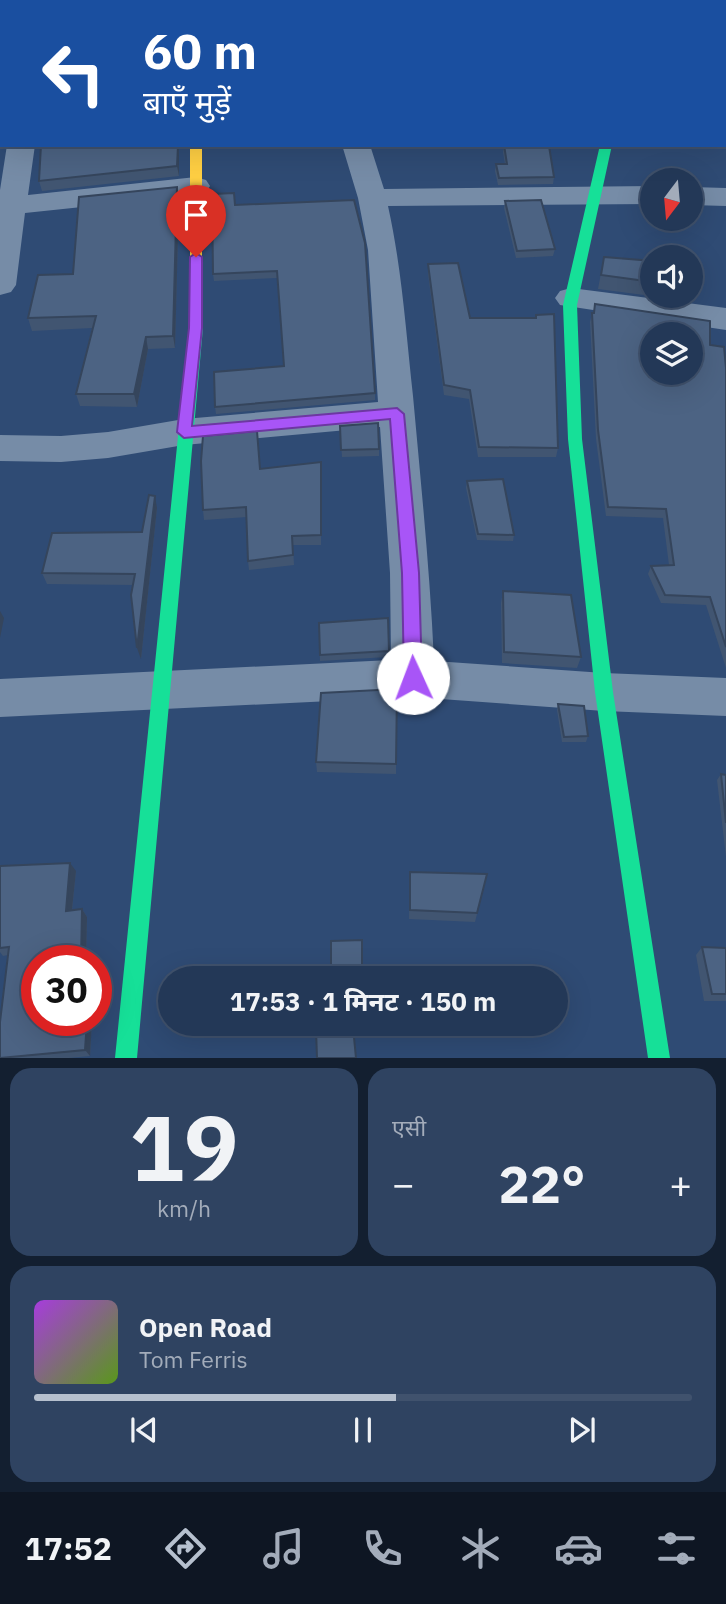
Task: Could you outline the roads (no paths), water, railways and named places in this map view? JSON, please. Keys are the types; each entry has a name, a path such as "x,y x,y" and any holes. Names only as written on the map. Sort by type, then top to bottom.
{"street":[{"path":"0,285 6,206 21,147"},
{"path":"126,1058 196,328 196,147"},
{"path":"357,147 373,198 383,250 410,573 413,678"},
{"path":"605,147 571,299 575,439 604,692 659,1058"},
{"path":"6,206 196,186"},
{"path":"373,198 640,195"},
{"path":"704,196 726,197"},
{"path":"571,299 726,319"},
{"path":"0,448 73,448 184,432 397,414"},
{"path":"0,698 413,678 604,692 726,696"}]}
